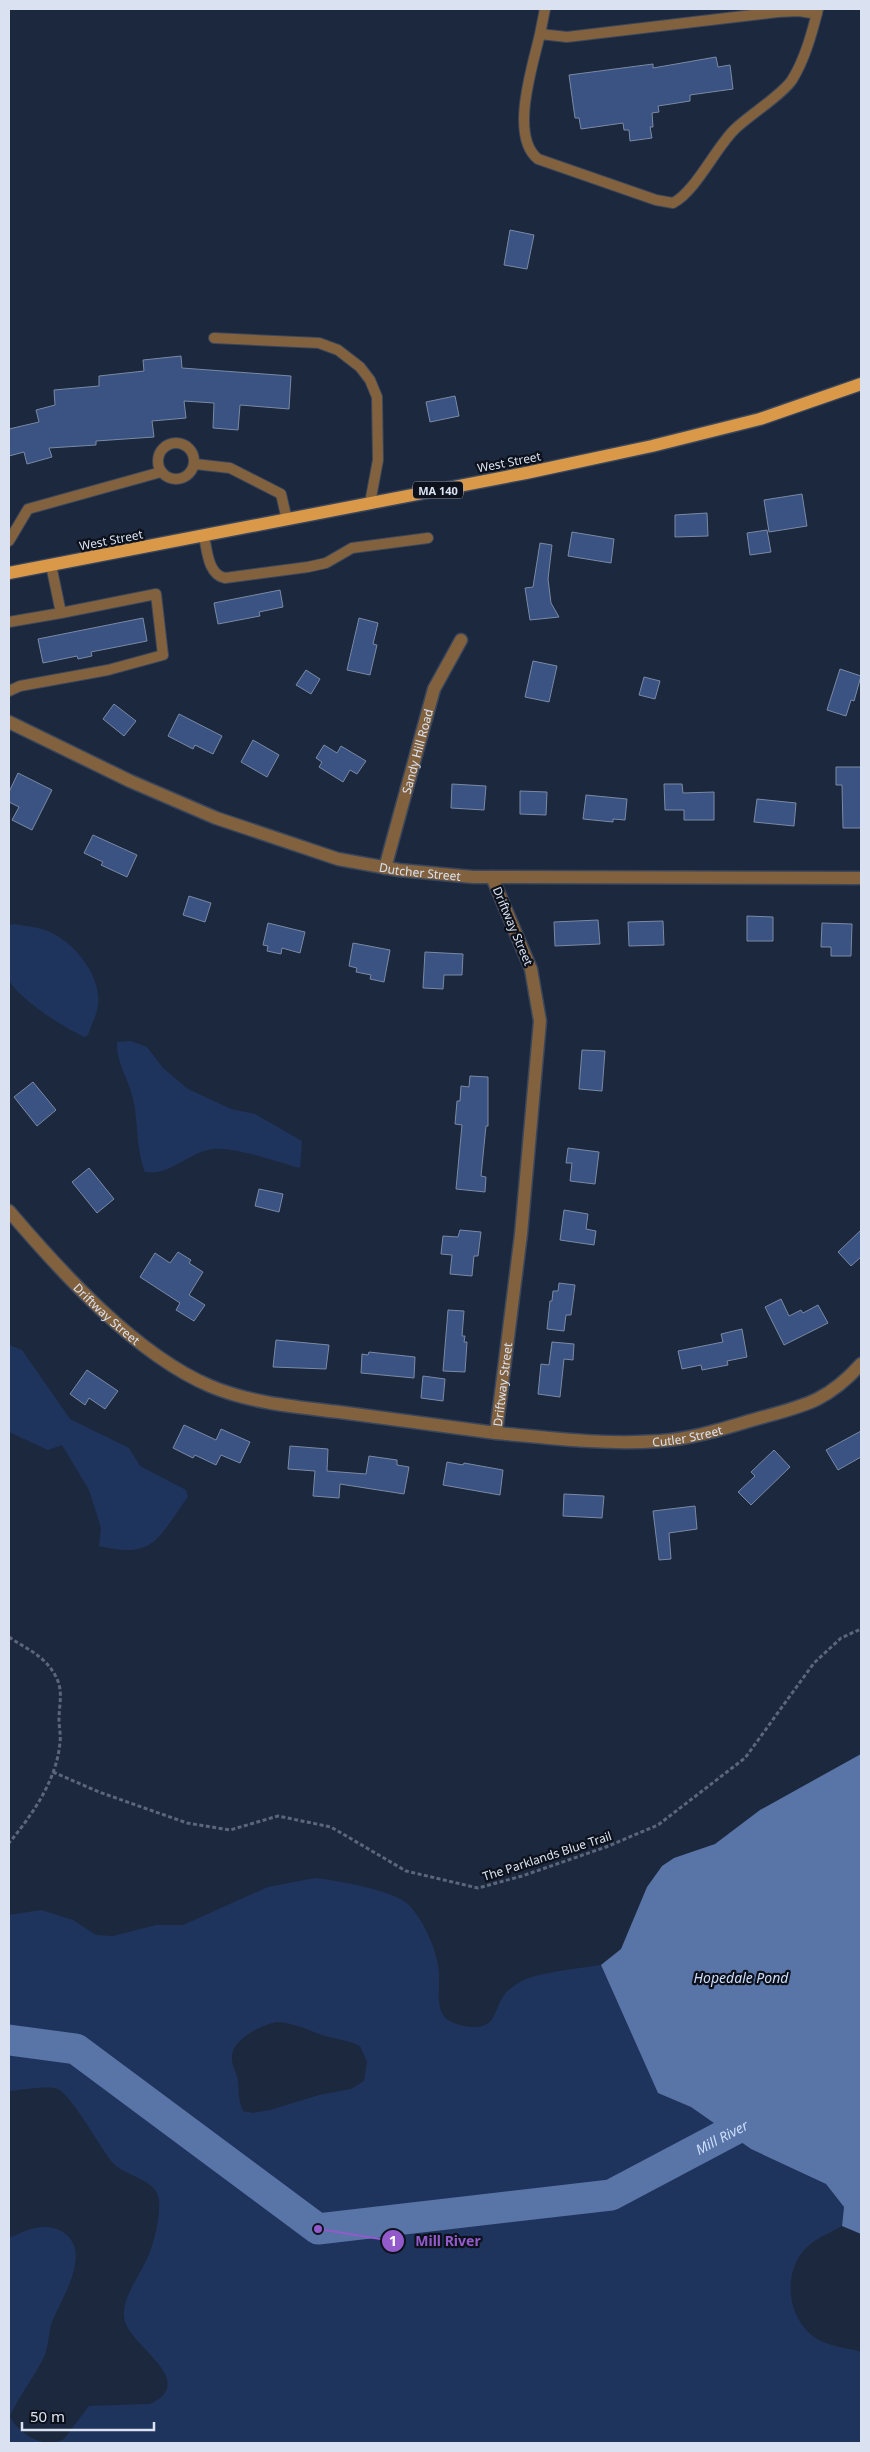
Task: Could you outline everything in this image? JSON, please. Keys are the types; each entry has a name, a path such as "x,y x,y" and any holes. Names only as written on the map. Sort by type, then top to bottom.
{"main road":[{"name":"West Street","path":"9,573 287,520 652,446 760,419 861,384"}],"street":[{"name":"Sandy Hill Road","path":"385,868 434,690 461,640"},
{"name":"Dutcher Street","path":"9,722 130,781 216,818 282,842 338,859 385,868 492,877 861,878"},
{"name":"Driftway Street","path":"9,1211 100,1308 155,1354 182,1372 209,1385 264,1401 496,1433 520,1244 540,1021 531,969 492,877"},
{"name":"Cutler Street","path":"496,1433 607,1443 661,1441 698,1435 812,1402 830,1394 861,1364"}],"lane":[{"path":"540,34 567,37 778,12 818,11 809,42 791,82 735,129 686,192 674,203 656,200 538,159 528,148 524,130 528,89 545,9"},
{"path":"214,338 320,343 338,350 360,367 370,380 377,396 378,460 370,503"},
{"path":"172,443 186,445 191,450 194,464 192,471 180,479 173,479 161,472 158,465 160,451 172,443"},
{"path":"194,464 230,468 282,494 287,520"},
{"path":"9,541 28,509 161,472"},
{"path":"204,536 213,570 219,576 226,578 308,567 326,563 352,548 428,538"},
{"path":"51,565 61,613"},
{"path":"9,622 156,594 163,655 108,670 20,686 9,691"}],"path":[{"name":"The Parklands Blue Trail","path":"53,1772 98,1792 187,1823 230,1830 278,1816 331,1827 406,1871 478,1888 522,1876 606,1847 658,1825 745,1758 814,1663 841,1638 861,1629"},
{"path":"9,1637 11,1641 40,1655 56,1676 62,1700 59,1718 60,1743 53,1772 40,1799 9,1843"}],"shaded area":[{"path":"14,924 48,931 58,936 76,952 91,972 96,983 98,1005 88,1035 85,1037 42,1012 13,986 8,974 8,961 9,925"},
{"path":"131,1041 147,1047 163,1068 188,1089 231,1109 255,1114 302,1141 300,1168 244,1152 213,1149 195,1154 163,1171 145,1172 140,1152 134,1104 117,1049 117,1042"},
{"path":"9,1345 22,1350 70,1419 129,1448 140,1466 186,1490 188,1497 169,1524 153,1542 132,1550 118,1550 99,1546 101,1528 89,1490 62,1445 48,1450 9,1432"},
{"path":"315,1878 378,1890 409,1905 420,1919 436,1956 439,2000 443,2015 451,2022 470,2027 486,2025 493,2017 505,1994 524,1980 557,1972 601,1965 658,2092 691,2107 751,2149 826,2184 844,2207 842,2226 815,2241 801,2254 795,2265 791,2288 795,2312 808,2332 822,2341 861,2352 861,2443 49,2443 64,2439 89,2406 150,2404 164,2395 168,2384 165,2373 136,2339 128,2328 124,2317 124,2309 129,2293 146,2261 155,2235 159,2202 158,2194 148,2183 112,2162 71,2101 58,2089 41,2088 9,2091 9,1915 41,1910 73,1920 96,1935 113,1936 156,1925 183,1925 268,1887","holes":["277,2022 294,2025 360,2046 367,2062 364,2081 351,2089 319,2095 270,2110 253,2113 243,2111 232,2062 233,2052 241,2040 255,2030"]},
{"path":"49,2227 63,2232 72,2241 75,2251 75,2263 68,2288 52,2322 45,2355 10,2416 19,2429 33,2438 49,2443 9,2443 9,2238 36,2228"}],"water":[{"name":"Hopedale Pond","path":"861,1754 861,2234 842,2226 844,2207 826,2184 751,2149 691,2107 658,2093 601,1965 621,1949 647,1887 662,1866 674,1858 715,1844 760,1810"}],"building":[{"path":"716,57 718,67 730,65 733,89 690,95 690,101 658,106 659,112 652,113 653,127 650,127 652,138 630,141 629,130 624,130 623,123 581,129 579,118 575,118 569,75 653,64 653,68"},
{"path":"510,230 534,235 527,269 504,265"},
{"path":"181,356 182,368 291,376 289,409 240,405 238,430 213,428 214,403 184,401 186,418 152,421 154,437 96,441 96,445 49,448 52,457 27,464 24,452 9,456 9,429 39,422 36,410 55,405 54,390 99,386 99,376 144,371 143,360"},
{"path":"455,396 459,416 430,422 426,402"},
{"path":"802,494 807,526 769,532 764,500"},
{"path":"707,513 708,536 675,537 675,515"},
{"path":"767,530 771,552 750,555 747,533"},
{"path":"572,532 614,539 611,563 568,556"},
{"path":"540,543 552,545 548,579 551,603 559,617 530,620 525,588 533,587"},
{"path":"280,590 283,607 259,612 260,616 218,624 214,603"},
{"path":"143,618 147,641 91,652 92,656 78,659 77,656 43,663 38,639"},
{"path":"359,618 378,623 373,644 377,645 370,675 347,670"},
{"path":"533,661 557,666 549,702 525,697"},
{"path":"840,669 861,676 854,701 851,700 846,716 827,710"},
{"path":"306,670 320,679 311,694 296,685"},
{"path":"644,677 660,681 655,699 639,695"},
{"path":"114,704 136,721 124,736 103,719"},
{"path":"179,714 222,736 213,754 195,745 193,749 168,736"},
{"path":"253,740 279,755 267,777 241,762"},
{"path":"324,745 337,753 341,746 366,761 357,774 350,770 343,782 319,767 322,762 316,758"},
{"path":"836,767 861,767 861,828 843,828 842,785 836,785"},
{"path":"18,773 52,790 32,830 12,820 19,807 9,802 9,792"},
{"path":"452,784 486,786 484,810 451,808"},
{"path":"664,784 682,784 683,793 714,792 714,820 684,820 684,810 665,810"},
{"path":"520,791 547,792 546,815 520,814"},
{"path":"586,795 627,799 625,820 613,819 613,822 583,819"},
{"path":"757,799 796,803 794,826 754,822"},
{"path":"93,835 137,855 127,877 101,865 103,862 84,853"},
{"path":"189,896 211,903 205,922 183,915"},
{"path":"747,916 773,917 773,941 747,941"},
{"path":"598,920 600,944 555,946 554,922"},
{"path":"663,921 664,945 629,946 628,922"},
{"path":"268,923 305,932 300,953 282,948 281,954 267,951 268,946 263,945"},
{"path":"822,923 852,924 851,956 831,956 831,947 821,947"},
{"path":"353,943 390,950 384,982 370,979 371,975 356,972 357,968 349,966"},
{"path":"425,952 463,954 462,975 444,975 443,989 423,988"},
{"path":"582,1050 605,1051 602,1091 579,1089"},
{"path":"470,1076 488,1077 488,1126 486,1126 481,1176 486,1177 485,1192 456,1189 462,1125 455,1124 457,1101 460,1101 461,1086 469,1087"},
{"path":"33,1082 56,1110 37,1126 14,1097"},
{"path":"568,1148 599,1152 595,1184 570,1181 572,1163 566,1163"},
{"path":"89,1168 114,1199 97,1213 72,1182"},
{"path":"259,1189 283,1194 279,1212 255,1206"},
{"path":"564,1210 588,1214 586,1229 596,1231 594,1245 560,1240"},
{"path":"460,1230 481,1232 478,1256 474,1256 472,1276 450,1274 452,1255 441,1254 443,1236 458,1237"},
{"path":"861,1230 861,1257 851,1266 838,1252"},
{"path":"178,1252 191,1260 189,1263 203,1272 189,1295 205,1305 194,1321 176,1310 180,1303 140,1277 155,1253 170,1263"},
{"path":"559,1283 575,1285 571,1315 566,1315 564,1331 547,1329 550,1301 552,1301 553,1291 558,1291"},
{"path":"781,1299 789,1316 801,1310 803,1313 818,1305 828,1323 784,1345 765,1307"},
{"path":"448,1310 464,1311 462,1336 465,1336 464,1342 467,1342 465,1372 443,1371"},
{"path":"742,1329 747,1357 727,1361 728,1365 702,1370 701,1365 682,1369 678,1351 723,1342 721,1334"},
{"path":"276,1340 329,1345 326,1369 273,1367"},
{"path":"552,1342 574,1344 573,1360 564,1359 560,1397 538,1394 541,1364 549,1365"},
{"path":"369,1352 415,1357 414,1378 361,1373 362,1354 368,1355"},
{"path":"87,1370 118,1391 105,1409 89,1398 85,1405 70,1394"},
{"path":"423,1376 445,1379 443,1401 421,1398"},
{"path":"184,1425 216,1440 221,1429 250,1442 240,1463 221,1455 216,1465 195,1455 193,1458 173,1448"},
{"path":"861,1431 861,1457 838,1470 826,1450"},
{"path":"290,1446 328,1449 327,1471 366,1474 369,1456 397,1460 397,1465 409,1467 404,1494 340,1484 339,1498 313,1496 315,1471 288,1469"},
{"path":"774,1450 790,1467 751,1505 738,1492 755,1476 751,1472"},
{"path":"447,1462 503,1470 500,1495 443,1485"},
{"path":"564,1494 604,1496 602,1518 563,1516"},
{"path":"695,1506 697,1529 669,1533 671,1559 659,1560 653,1511"}],"waterway":[{"name":"Mill River","path":"9,2040 76,2049 318,2229 611,2195 766,2113"}],"place":[{"name":"Mill River","path":"318,2229"}]}
